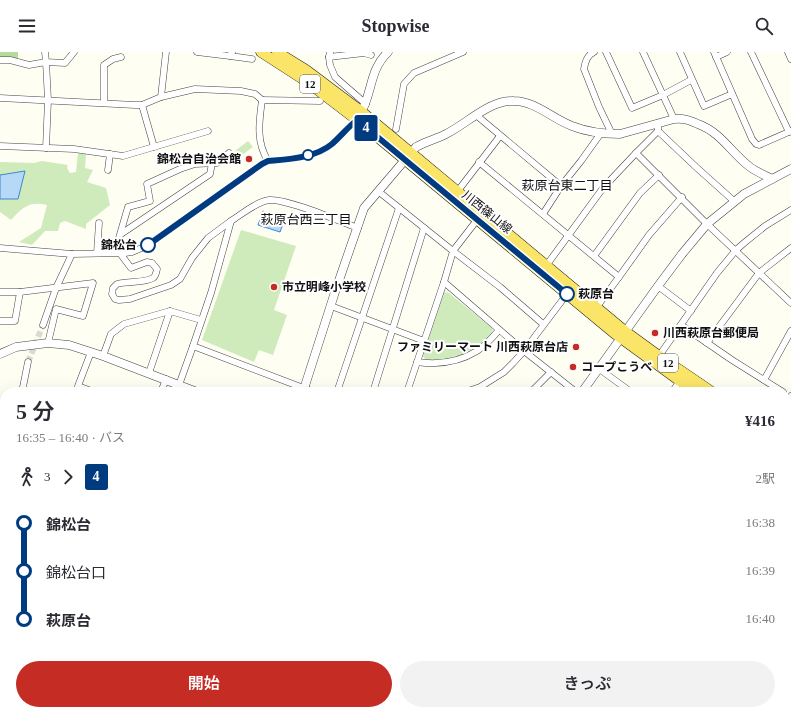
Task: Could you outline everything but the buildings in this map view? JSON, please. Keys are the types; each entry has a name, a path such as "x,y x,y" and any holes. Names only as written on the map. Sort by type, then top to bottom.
{"main road":[{"name":"川西篠山線","path":"260,52 306,81 362,112"},
{"name":"川西篠山線","path":"277,52 306,70 362,112 407,156 477,220 567,294 623,335 689,387"},
{"name":"川西篠山線","path":"407,156 457,192 596,308 623,335 659,356 705,387"}],"street":[{"path":"45,52 48,100 46,148"},
{"path":"0,60 10,60 30,65 46,62 65,63 74,52"},
{"path":"161,98 166,52"},
{"path":"197,52 231,54 252,59"},
{"path":"0,248 72,254 97,254 132,252 144,247 268,161 313,155 332,144 362,112 370,83 378,62 388,52"},
{"path":"396,130 404,84 414,73 453,54 464,52"},
{"path":"594,52 587,58 584,64 584,69 599,107 612,134"},
{"path":"606,52 632,108 691,80"},
{"path":"642,52 674,119"},
{"path":"680,52 691,80 704,106 732,94"},
{"path":"727,52 715,55 752,139 759,145 790,131 751,52"},
{"path":"788,52 791,59"},
{"path":"362,112 334,77 330,65 330,55 364,53 373,54 378,62"},
{"path":"104,103 104,65 113,59 121,58"},
{"path":"0,98 142,105 161,98 196,89 208,91 227,90 255,94 262,100 320,102"},
{"path":"262,100 258,130 262,152 268,161"},
{"path":"305,387 364,208 407,156 421,144 445,134 492,105 515,100 532,106 572,126 612,134 620,134 658,127 674,119 681,118 705,126 718,135 749,167 772,178"},
{"path":"142,105 154,147"},
{"path":"476,115 560,186"},
{"path":"546,266 603,188 658,127"},
{"path":"658,127 696,167 735,202"},
{"path":"0,146 74,149 123,156 208,131"},
{"path":"543,214 560,186 581,162 601,133"},
{"path":"457,192 500,136"},
{"path":"636,152 707,224 791,303"},
{"path":"228,153 217,163 195,164 174,171 147,184 150,201 128,207 116,248 131,268 147,262 152,263 157,269 153,278 117,284 113,288 112,294 115,298 118,300 130,299 171,285 180,278 192,258 208,238 231,221 257,205 269,200 289,203 358,228"},
{"path":"108,170 110,154"},
{"path":"479,162 619,277"},
{"path":"120,234 210,174 212,163"},
{"path":"585,387 658,286 707,224 744,194 791,169"},
{"path":"594,256 640,193 660,175"},
{"path":"378,190 544,324"},
{"path":"596,308 649,235 682,197"},
{"path":"339,387 399,208"},
{"path":"659,356 717,273 736,250 765,226 791,210"},
{"path":"410,387 453,251 477,220"},
{"path":"179,385 211,293 231,221"},
{"path":"97,254 99,223"},
{"path":"375,387 424,228"},
{"path":"0,244 7,248"},
{"path":"707,343 759,272 791,248"},
{"path":"42,325 56,288 72,254"},
{"path":"444,282 524,351 570,387"},
{"path":"0,292 20,292 93,283 83,316 56,309 48,343"},
{"path":"658,286 691,311"},
{"path":"0,321 15,321 20,292"},
{"path":"480,387 504,372 524,351 567,294"},
{"path":"331,306 424,341"},
{"path":"103,356 112,334 124,324 170,311 201,320"},
{"path":"149,373 170,311"},
{"path":"681,325 775,387"},
{"path":"417,362 438,364 451,362 465,357 477,351 500,330"},
{"path":"764,380 791,331"},
{"path":"0,354 16,347 48,343 69,345 103,356 184,387"},
{"path":"192,346 296,387"},
{"path":"81,387 78,386 91,352"},
{"path":"23,387 28,362"},
{"path":"598,368 624,387"},
{"path":"536,387 551,372"},
{"path":"163,387 166,379"},
{"path":"676,387 680,381"}],"green space":[{"path":"0,52 18,52 18,59 0,57"},
{"path":"248,141 253,147 239,157 235,151"},
{"path":"78,153 86,154 85,168 93,170 87,182 106,188 110,205 86,224 86,229 65,221 60,223 58,231 45,231 32,245 19,242 41,228 47,205 35,204 27,206 11,220 0,212 0,162 34,163 42,161 68,165 67,168 70,173 76,172"},
{"path":"241,230 296,246 274,310 287,315 273,355 259,350 254,362 202,340"},
{"path":"444,292 449,293 493,330 478,346 463,354 442,360 426,360 423,356"}],"water":[{"path":"25,171 18,199 0,199 0,175"},
{"path":"263,211 285,219 280,232 258,225"}],"tunnel":[{"path":"28,362 43,325"}],"bus line":[{"name":"4","path":"148,245 262,164 268,161 313,155 332,144 357,120 567,294"}],"place":[{"name":"錦松台自治会館","path":"249,159"},
{"name":"錦松台","path":"148,245"},
{"name":"市立明峰小学校","path":"274,287"},
{"name":"萩原台","path":"567,294"},
{"name":"川西萩原台郵便局","path":"655,333"},
{"name":"ファミリーマート 川西萩原台店","path":"576,347"},
{"name":"コープこうべ","path":"573,367"}],"district":[{"name":"萩原台東二丁目","path":"567,185"},
{"name":"萩原台西三丁目","path":"306,219"}]}
